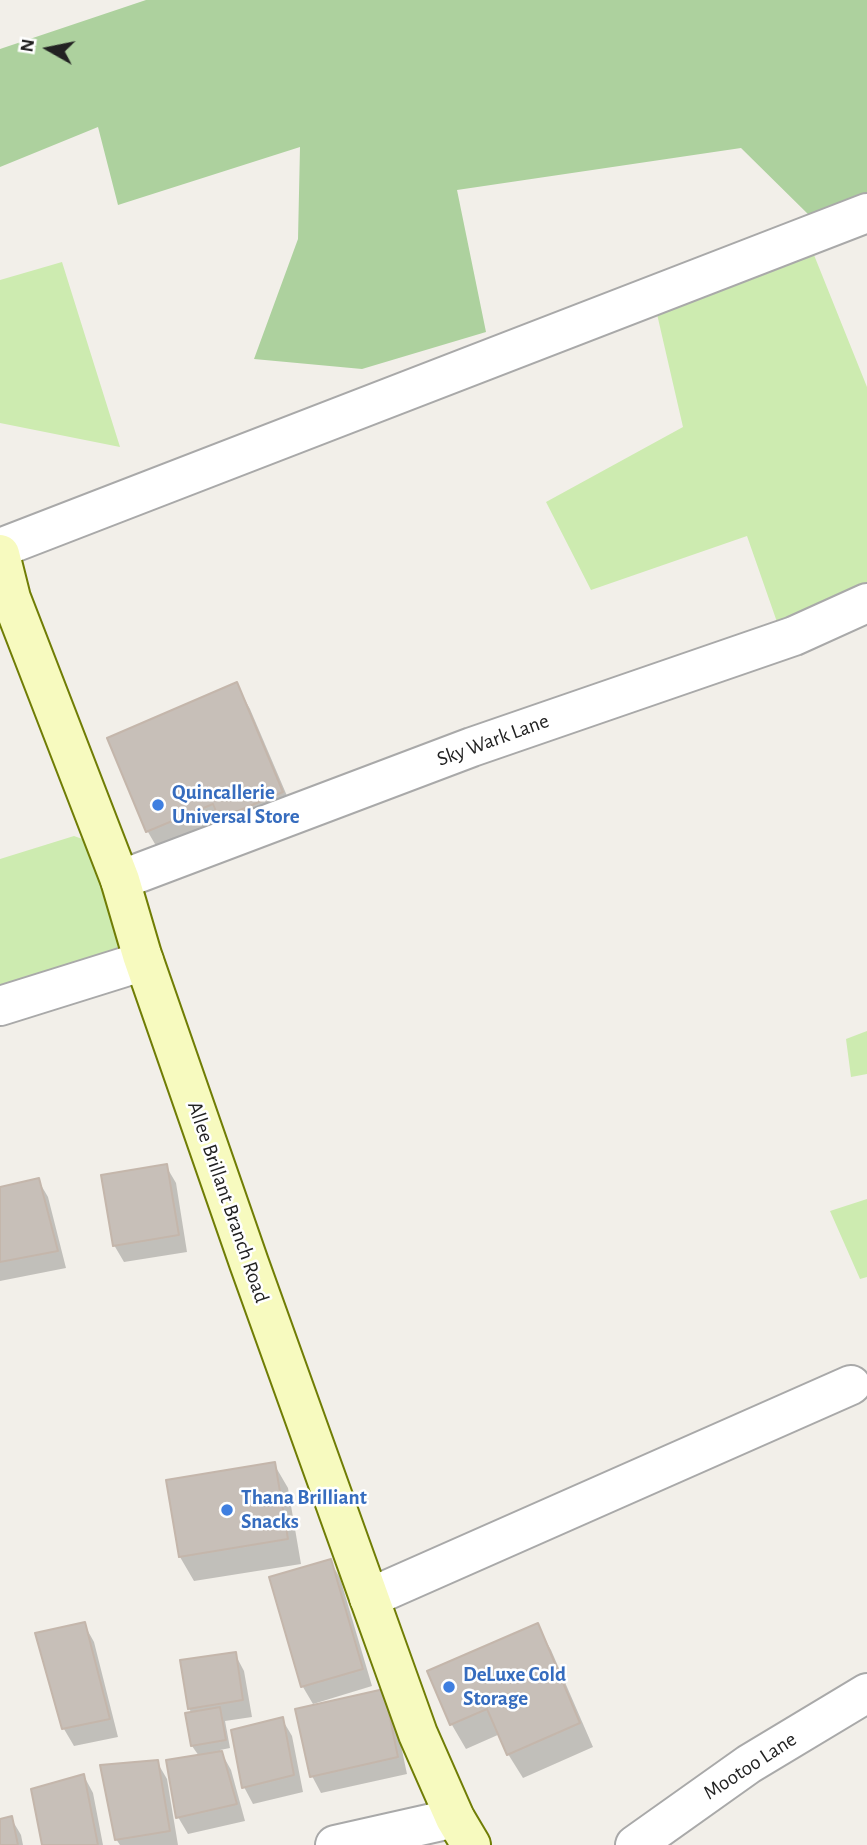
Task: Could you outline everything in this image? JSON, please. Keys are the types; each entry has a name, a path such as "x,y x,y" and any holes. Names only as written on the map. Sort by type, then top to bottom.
{"street":[{"path":"0,548 867,213"},
{"name":"Allee Brillant Branch Road","path":"0,554 6,599 120,880 249,1264 369,1598 418,1734 463,1832"},
{"name":"Sky Wark Lane","path":"120,880 472,747 793,636 867,603"},
{"path":"0,1006 145,961"},
{"path":"369,1598 851,1385"},
{"name":"Mootoo Lane","path":"635,1845 749,1764 867,1693"},
{"path":"335,1845 463,1832"}],"green space":[{"path":"146,0 867,0 867,195 813,219 741,148 457,190 486,332 362,369 254,359 298,239 300,147 118,205 98,127 0,167 0,49"},
{"path":"812,250 867,387 867,582 777,622 747,536 591,590 546,502 683,427 657,314"},
{"path":"62,262 120,447 0,423 0,280"},
{"path":"74,836 88,841 122,955 0,993 0,859"},
{"path":"867,1031 867,1074 851,1077 846,1039"},
{"path":"867,1199 867,1277 860,1279 830,1211"}],"building":[{"path":"237,682 283,792 219,819 213,804 146,832 107,738"},
{"path":"167,1164 179,1235 113,1246 101,1175"},
{"path":"39,1178 58,1251 0,1262 0,1187"},
{"name":"Thana Brilliant Snacks","path":"275,1462 288,1539 179,1557 166,1480"},
{"path":"331,1559 363,1669 301,1687 269,1577"},
{"path":"85,1622 110,1719 62,1729 35,1633"},
{"path":"538,1623 580,1723 507,1755 487,1709 450,1725 427,1671"},
{"path":"236,1652 243,1700 188,1709 180,1660"},
{"path":"384,1689 398,1757 310,1777 295,1709"},
{"path":"220,1707 226,1740 191,1746 185,1713"},
{"path":"283,1717 294,1775 242,1788 231,1730"},
{"path":"222,1751 237,1804 176,1818 166,1760"},
{"path":"158,1760 170,1831 115,1840 100,1765"},
{"path":"84,1774 98,1845 42,1845 31,1789"},
{"path":"12,1816 18,1845 0,1845 0,1819"}],"place":[{"name":"Quincallerie Universal Store","path":"158,805"},
{"name":"Thana Brilliant Snacks","path":"227,1510"},
{"name":"DeLuxe Cold Storage","path":"449,1687"}]}
